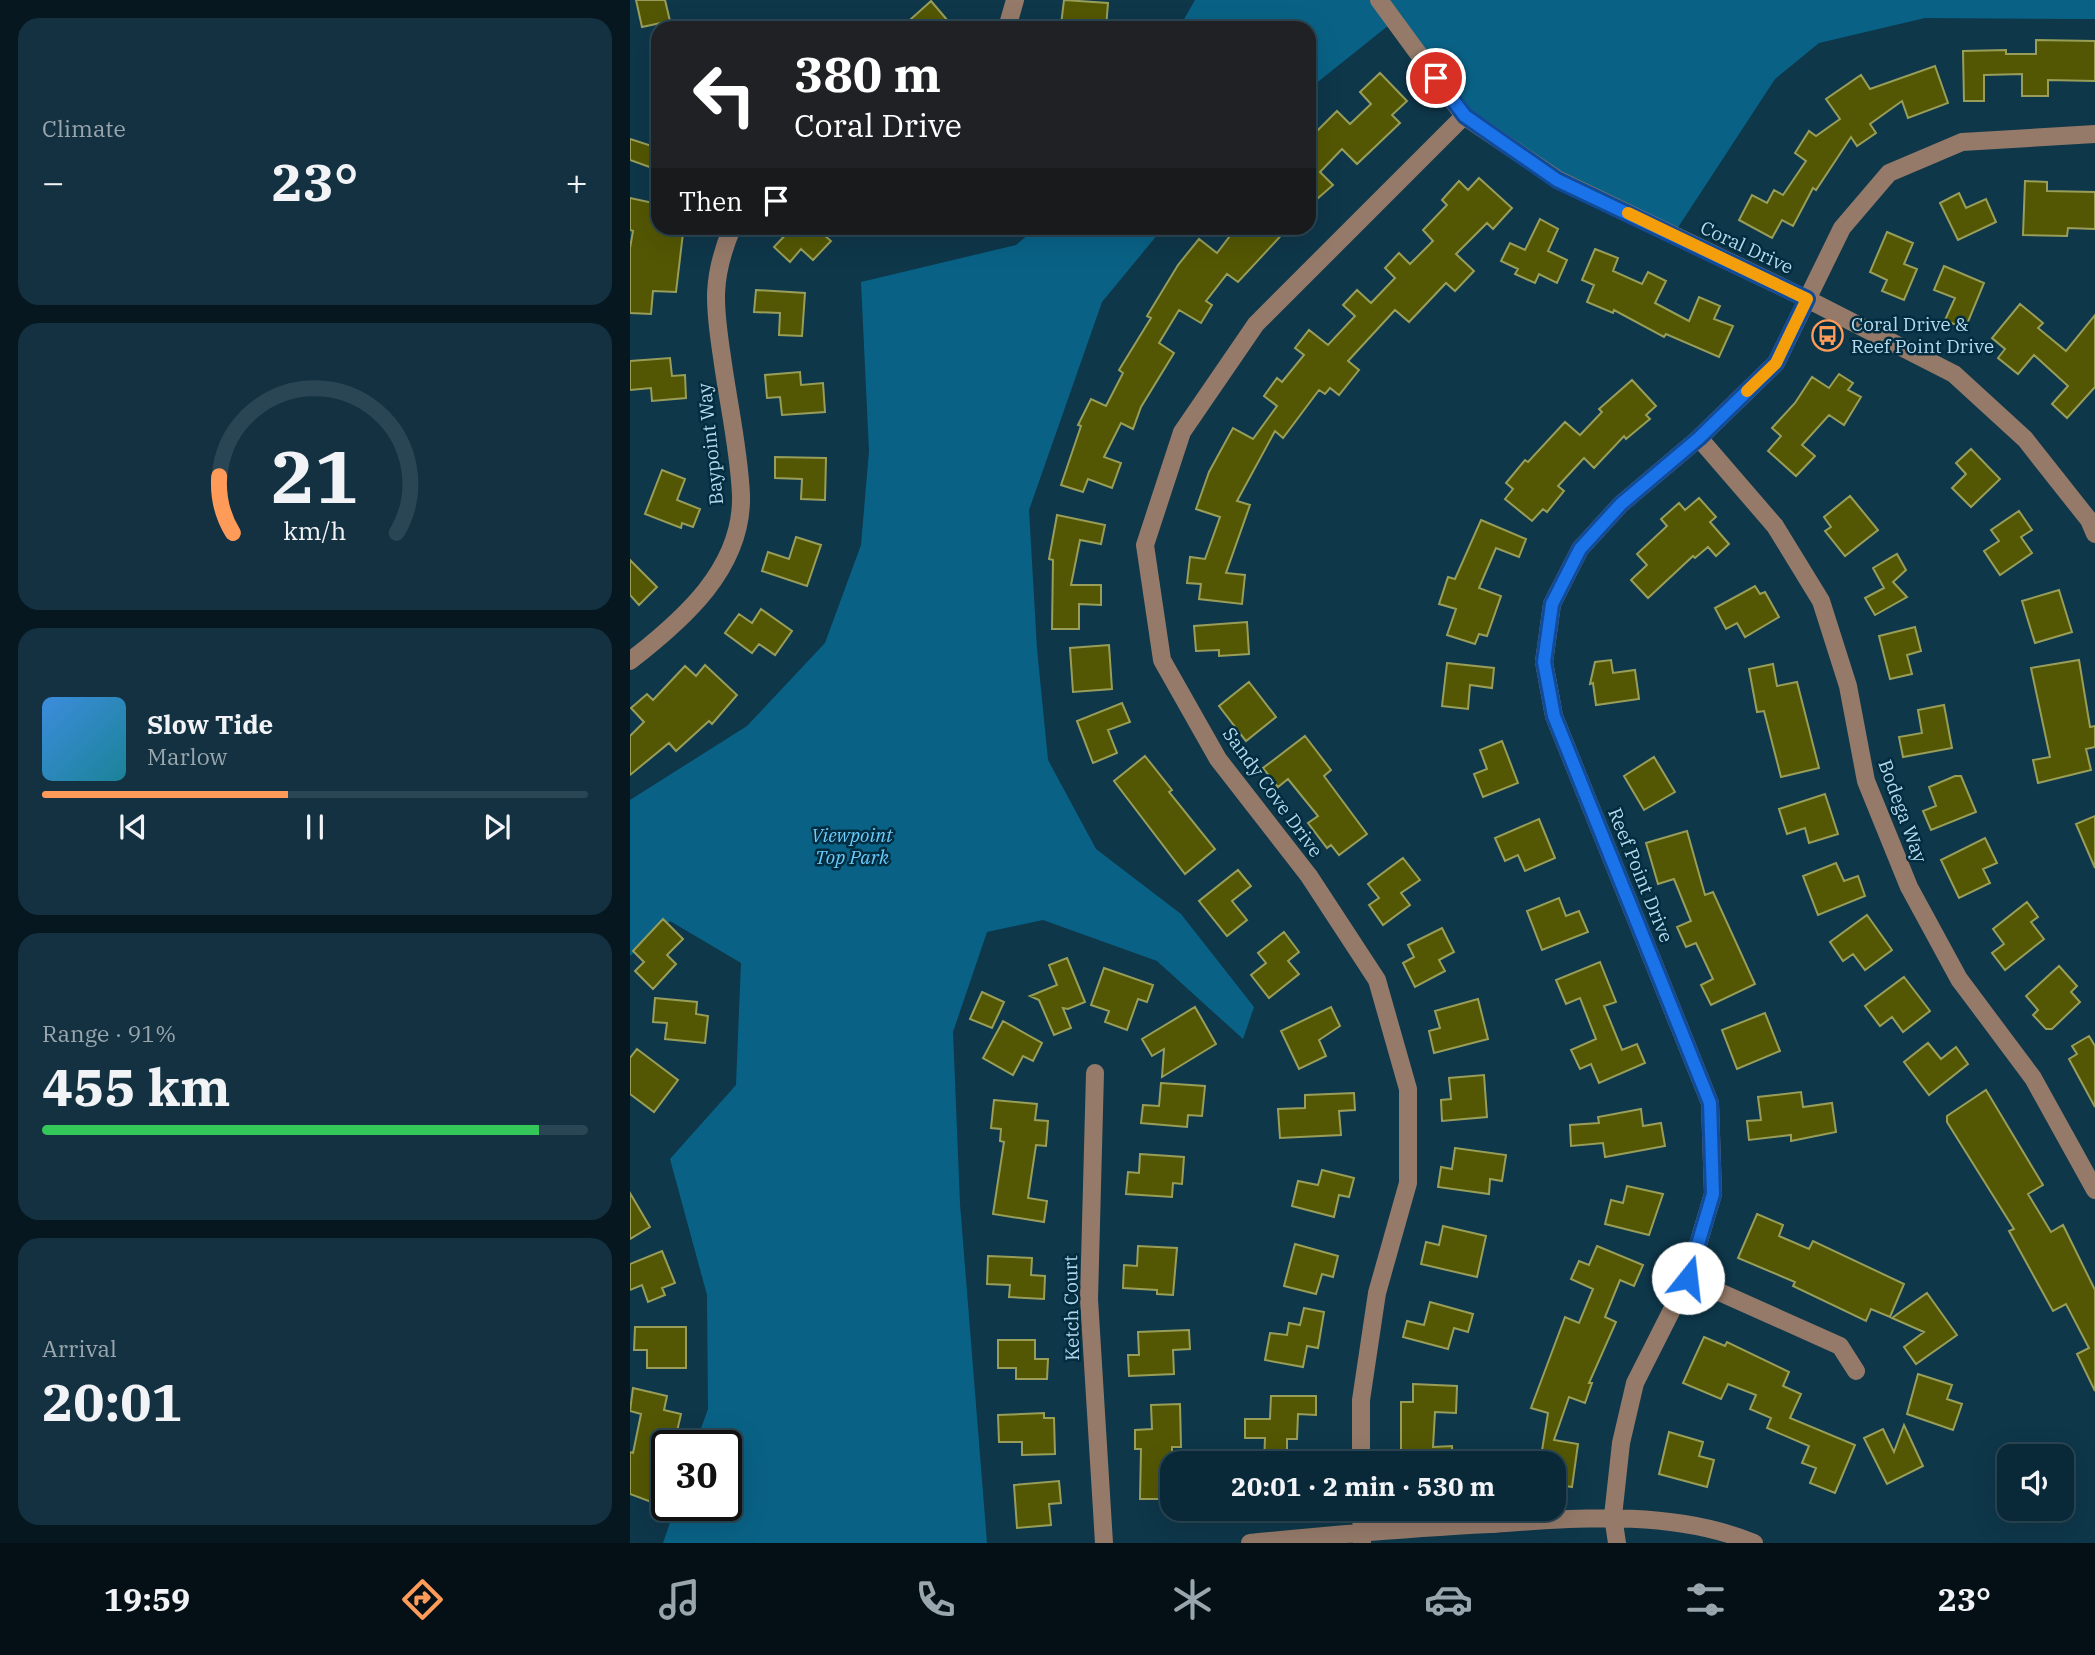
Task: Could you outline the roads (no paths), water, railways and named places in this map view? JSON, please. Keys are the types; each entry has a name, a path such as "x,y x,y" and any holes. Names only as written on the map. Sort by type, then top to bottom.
{"street":[{"path":"1009,21 1015,0"},
{"name":"Coral Drive","path":"1378,0 1465,116 1557,180 1807,299 1954,374 2025,439 2089,520 2095,534"},
{"name":"Sandy Cove Drive","path":"1361,1451 1361,1400 1377,1293 1408,1183 1408,1089 1377,980 1309,876 1218,759 1162,660 1145,545 1182,432 1256,324 1465,116"},
{"name":"Reef Point Drive","path":"1617,1543 1614,1516 1621,1443 1635,1383 1688,1278 1713,1194 1710,1103 1554,716 1544,662 1552,604 1580,549 1621,504 1699,438 1776,363 1842,228 1889,173 1962,142 2095,134"},
{"name":"Baypoint Way","path":"630,661 675,626 701,598 721,568 736,528 741,496 715,312 715,276 730,235"},
{"name":"Bodega Way","path":"1699,438 1774,526 1821,601 1848,686 1866,782 1909,887 1959,979 2034,1078 2095,1190"},
{"name":"Ketch Court","path":"1095,1073 1089,1299 1104,1543"},
{"path":"1688,1278 1840,1346 1856,1371"},
{"path":"1250,1543 1362,1537 1614,1516 1722,1530 1754,1543"}],"place":[{"name":"Coral Drive & Reef Point Drive","path":"1828,335"}],"park label":[{"name":"Viewpoint Top Park","path":"852,846"}]}
